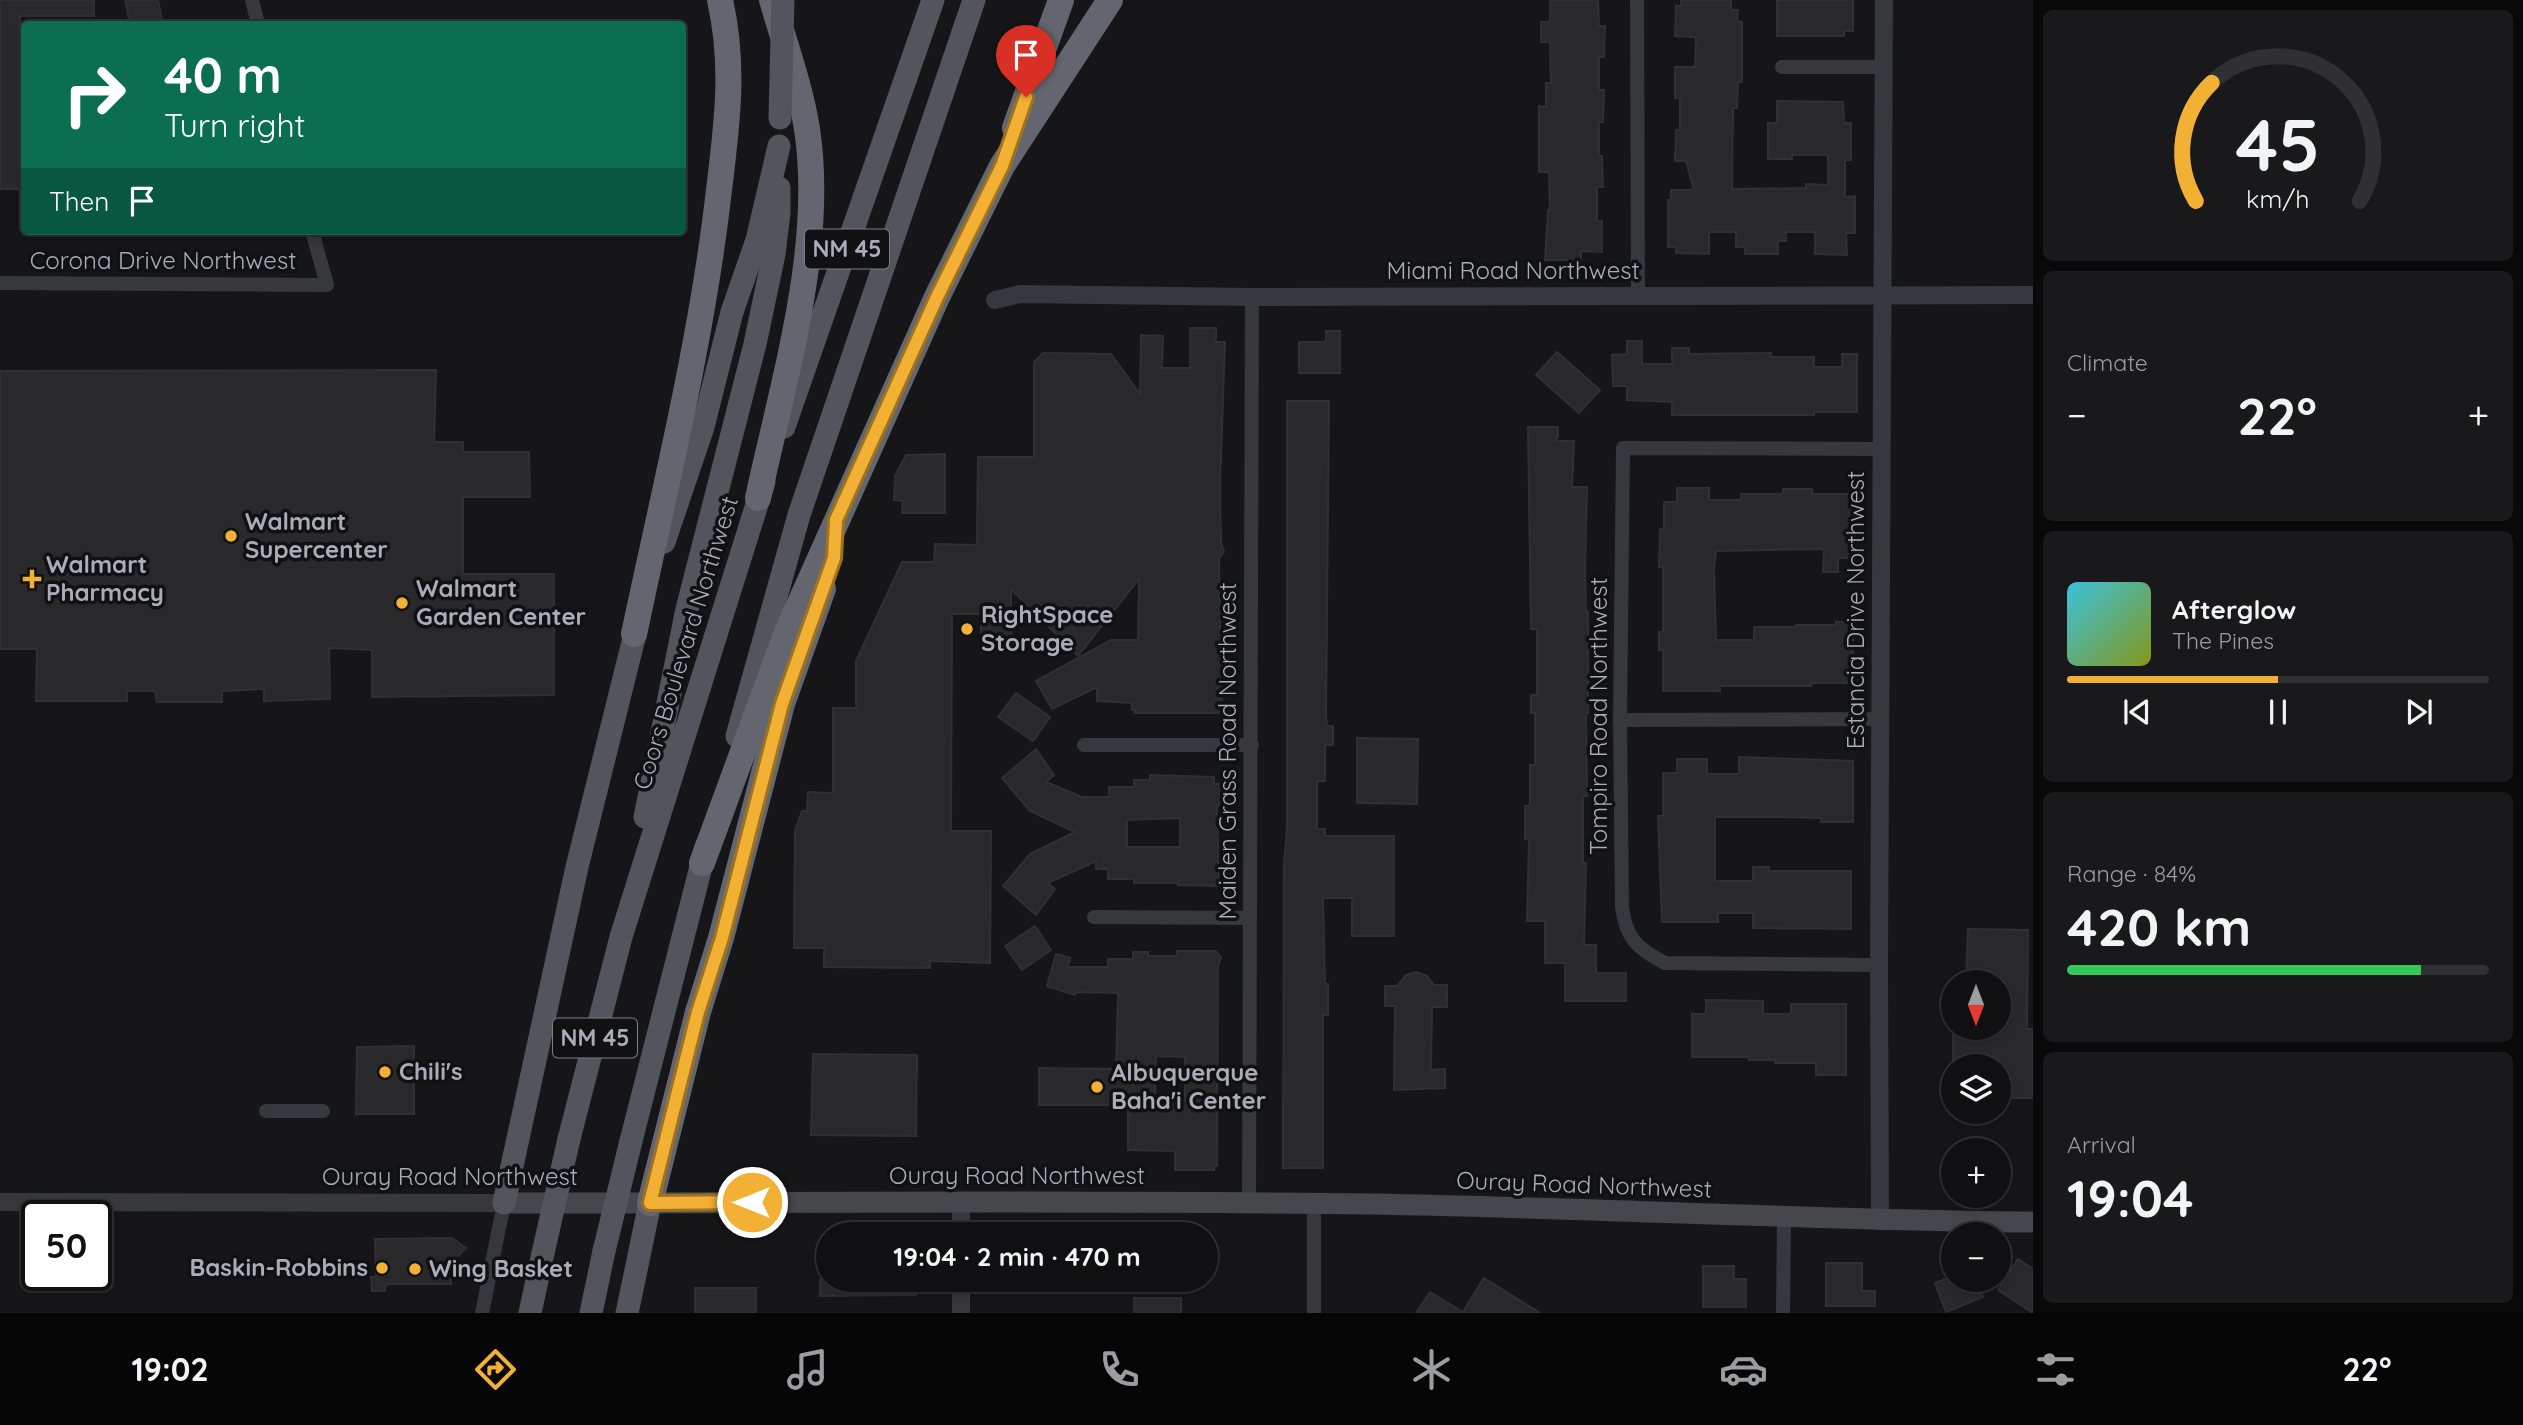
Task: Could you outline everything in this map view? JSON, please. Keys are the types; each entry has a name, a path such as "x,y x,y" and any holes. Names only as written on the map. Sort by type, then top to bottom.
{"highway":[{"path":"634,634 703,310 715,233 729,105 728,35 720,0"},
{"path":"758,498 806,277 811,219 807,128 772,0"},
{"path":"1002,166 1061,0"},
{"path":"702,863 787,632 937,297 1002,166 1110,0"},
{"path":"650,1203 698,1012 722,938 782,704 834,558 836,520"}],"main road":[{"path":"621,937 687,609 755,344 774,254 779,212 783,0"},
{"name":"Coors Boulevard Northwest","path":"530,1313 569,1139 621,937 758,498 833,292 933,0"},
{"name":"NM 45","path":"591,1313 631,1141 702,863 799,515 974,0"},
{"path":"504,1203 577,867 634,634 703,426 732,312 757,240 779,146"},
{"name":"Ouray Road Northwest","path":"504,1203 961,1201 1314,1204 1880,1221 2033,1222"},
{"path":"627,1313 650,1203"}],"street":[{"path":"252,0 257,21"},
{"path":"1637,0 1638,295"},
{"name":"Estancia Drive Northwest","path":"1880,1221 1884,0"},
{"path":"1782,67 1884,67"},
{"name":"Corona Drive Northwest","path":"0,283 327,285 313,235"},
{"name":"Miami Road Northwest","path":"995,300 1020,294 1252,297 2033,295"},
{"name":"Maiden Grass Road Northwest","path":"1249,1204 1252,297"},
{"name":"Tompiro Road Northwest","path":"1879,965 1665,964 1632,941 1624,922 1620,720 1623,448 1881,449"},
{"path":"1620,720 1880,719"},
{"path":"1084,745 1252,745"},
{"path":"1094,917 1250,918"},
{"path":"266,1111 323,1111"},
{"path":"961,1201 961,1222"},
{"name":"Ouray Road Northwest","path":"0,1202 504,1203"},
{"path":"482,1313 504,1203"},
{"path":"1314,1204 1314,1313"},
{"path":"1783,1313 1784,1218"},
{"path":"961,1292 961,1313"}],"building":[{"path":"0,0 94,0 94,16 20,16 20,189 0,189"},
{"path":"125,0 158,0 162,21 129,21"},
{"path":"1550,0 1598,0 1599,26 1605,26 1604,57 1599,57 1599,90 1604,90 1603,122 1599,122 1603,187 1597,187 1597,221 1602,221 1602,252 1581,251 1581,260 1545,260 1550,210 1549,172 1539,172 1539,106 1546,107 1546,83 1551,83 1550,42 1541,42 1541,22 1550,22"},
{"path":"1681,0 1731,0 1731,10 1738,10 1737,21 1742,22 1742,82 1738,82 1737,108 1733,108 1732,189 1828,185 1828,155 1792,155 1792,159 1768,159 1768,123 1777,123 1777,101 1843,102 1844,123 1851,123 1851,160 1845,160 1845,197 1855,196 1855,233 1846,233 1847,255 1815,254 1815,232 1786,232 1786,241 1778,241 1778,254 1745,254 1745,247 1736,247 1736,232 1709,232 1709,254 1676,253 1676,247 1668,247 1668,200 1671,200 1671,190 1694,190 1686,161 1675,161 1676,130 1680,130 1680,98 1675,98 1675,67 1695,67 1696,37 1675,36 1676,6 1681,6"},
{"path":"1777,0 1853,0 1853,31 1844,31 1844,36 1777,36"},
{"path":"1190,328 1216,328 1216,342 1225,342 1220,486 1221,543 1224,552 1219,558 1221,698 1224,707 1219,713 1135,713 1132,703 1097,701 1097,687 1052,709 1036,681 1111,640 1138,640 1139,579 1078,656 1011,589 1011,652 981,652 981,614 952,614 951,831 991,831 990,963 930,961 930,968 824,967 824,948 794,948 795,831 802,811 807,811 808,792 833,793 833,708 856,708 856,661 902,562 934,562 935,544 977,545 978,457 1034,457 1034,362 1043,353 1111,354 1140,394 1141,335 1163,336 1162,368 1190,368"},
{"path":"1326,331 1340,331 1340,373 1299,373 1299,342 1326,342"},
{"path":"1627,341 1642,341 1642,364 1672,364 1672,348 1689,348 1689,354 1771,353 1771,357 1814,357 1814,367 1842,367 1842,354 1857,354 1857,412 1814,412 1814,415 1672,415 1672,402 1627,400 1627,386 1613,386 1612,355 1627,354"},
{"path":"1557,352 1600,390 1579,413 1536,375"},
{"name":"Walmart Supercenter","path":"436,370 434,442 463,442 463,452 529,452 530,497 463,497 463,574 554,574 554,695 372,697 372,650 329,648 330,699 264,701 264,689 222,691 222,702 157,702 155,691 127,691 127,701 36,701 37,649 0,649 0,371"},
{"path":"1287,401 1329,401 1326,714 1327,726 1333,726 1333,745 1325,745 1325,781 1317,781 1317,829 1325,829 1325,836 1394,836 1394,936 1352,936 1352,898 1323,898 1328,1015 1323,1015 1323,1168 1283,1168 1284,865 1287,829"},
{"path":"1528,427 1558,427 1558,437 1554,441 1574,441 1572,487 1587,487 1585,571 1588,612 1588,713 1587,796 1583,796 1583,863 1586,863 1584,945 1596,945 1596,973 1626,973 1626,1001 1565,1001 1565,963 1545,963 1545,921 1527,921 1529,839 1525,839 1525,806 1530,806 1530,765 1535,765 1535,713 1531,713 1531,695 1537,695 1537,629 1531,629"},
{"path":"945,454 945,513 902,513 903,501 894,500 895,476 906,455"},
{"path":"1677,488 1709,488 1709,500 1741,500 1741,494 1783,494 1783,489 1812,489 1812,494 1854,494 1853,558 1838,558 1838,572 1823,572 1824,549 1716,551 1714,568 1716,640 1754,640 1754,627 1836,625 1836,622 1853,622 1853,683 1720,686 1720,691 1663,691 1663,650 1659,650 1659,632 1663,632 1663,567 1659,567 1660,529 1664,529 1664,502 1677,502"},
{"path":"1016,693 1050,717 1033,741 998,717"},
{"path":"1357,738 1418,739 1417,804 1357,803"},
{"path":"1036,749 1054,775 1046,782 1082,797 1109,797 1109,787 1134,787 1134,780 1150,780 1150,775 1214,777 1214,784 1220,784 1220,806 1217,806 1219,886 1134,883 1134,879 1108,879 1108,869 1096,869 1096,861 1048,883 1055,889 1036,915 1003,886 1030,854 1075,832 1030,811 1002,778","holes":["1180,818 1180,847 1127,847 1127,820"]},
{"path":"1739,757 1853,761 1853,822 1821,822 1821,818 1715,817 1715,881 1753,881 1753,867 1769,867 1769,871 1851,871 1851,929 1753,928 1753,913 1718,913 1718,922 1662,922 1658,816 1663,816 1663,773 1677,773 1677,759 1707,759 1707,774 1739,774"},
{"path":"1035,926 1051,950 1022,970 1005,946"},
{"path":"1968,929 2028,930 2027,1029 2033,1029 2033,1098 2011,1098 2011,1054 1953,1054 1953,1040 2011,1040 2011,970 1966,970"},
{"path":"1177,951 1216,951 1221,958 1218,967 1217,1166 1214,1166 1214,1170 1175,1170 1175,1151 1128,1150 1128,1105 1039,1105 1039,1068 1116,1069 1118,993 1076,992 1075,995 1047,986 1056,954 1070,958 1068,967 1108,967 1108,959 1133,959 1133,952 1148,952 1148,956 1177,956","holes":["1156,1056 1185,1057 1185,1101 1155,1101"]},
{"path":"1416,972 1427,976 1434,985 1447,985 1447,1007 1432,1007 1431,1070 1445,1069 1445,1088 1394,1090 1395,1006 1385,1006 1385,986 1397,986 1406,975"},
{"path":"1706,1000 1763,1001 1763,1014 1791,1014 1791,1004 1846,1004 1846,1075 1816,1075 1816,1063 1775,1063 1775,1060 1749,1060 1749,1057 1692,1057 1692,1014 1706,1014"},
{"name":"Chili's","path":"414,1046 414,1114 356,1114 357,1047"},
{"path":"813,1054 917,1055 916,1136 811,1135"},
{"path":"452,1238 466,1248 451,1263 451,1284 386,1284 385,1291 372,1291 371,1277 376,1277 375,1239"},
{"path":"2018,1259 2033,1269 2033,1313 2001,1292 2011,1292 2011,1270"},
{"path":"1826,1263 1862,1263 1862,1291 1875,1291 1875,1306 1826,1306"},
{"path":"1703,1266 1734,1266 1734,1279 1746,1279 1746,1307 1703,1307"},
{"path":"1484,1278 1540,1313 1416,1313 1430,1292 1463,1312"},
{"path":"1941,1281 1941,1292 1981,1292 1983,1297 1946,1312 1935,1283"},
{"path":"695,1288 756,1288 756,1313 695,1313"},
{"path":"820,1292 916,1292 916,1295 820,1296"},
{"path":"1134,1298 1181,1298 1181,1313 1134,1313"}],"place":[{"name":"Walmart Supercenter","path":"231,536"},
{"name":"Walmart Pharmacy","path":"32,579"},
{"name":"Walmart Garden Center","path":"402,603"},
{"name":"RightSpace Storage","path":"967,629"},
{"name":"Chili's","path":"385,1072"},
{"name":"Albuquerque Baha'i Center","path":"1097,1087"},
{"name":"Baskin-Robbins","path":"382,1268"},
{"name":"Wing Basket","path":"415,1269"}],"route":[{"path":"752,1202 650,1203 698,1012 722,938 782,704 834,558 836,520 937,297 1002,166 1026,97"}]}
